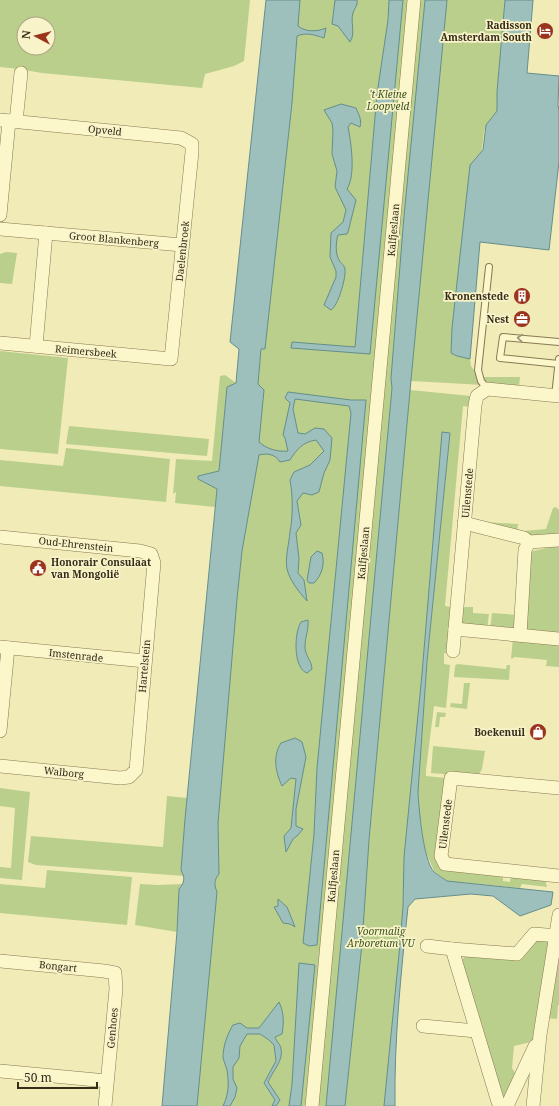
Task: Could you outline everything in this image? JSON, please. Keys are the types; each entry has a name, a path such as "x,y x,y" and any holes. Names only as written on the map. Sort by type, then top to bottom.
{"street":[{"name":"Kalfjeslaan","path":"312,1106 414,0"},
{"path":"0,215 8,121 21,73"},
{"name":"Opveld","path":"8,121 181,138 192,144"},
{"name":"Daelenbroek","path":"172,359 192,144"},
{"name":"Groot Blankenberg","path":"0,229 182,245"},
{"path":"36,346 46,233"},
{"name":"Reimersbeek","path":"0,343 172,359"},
{"path":"487,389 557,396"},
{"name":"Uilenstede","path":"453,650 474,405 477,396 487,389"},
{"path":"464,523 524,538 529,542 559,540"},
{"name":"Oud-Ehrenstein","path":"0,537 140,550 151,554"},
{"path":"520,635 525,550 529,542"},
{"name":"Hartelstein","path":"129,777 136,770 154,563 151,554"},
{"path":"455,629 559,639"},
{"name":"Imstenrade","path":"0,731 4,648 145,661"},
{"name":"Walborg","path":"0,766 120,778 129,777"},
{"name":"Uilenstede","path":"559,788 451,778 441,856 445,864 559,876"},
{"path":"533,1106 540,1035 558,936 559,915"},
{"path":"427,946 517,954 534,934 558,936"},
{"path":"452,949 498,1102 502,1106"},
{"name":"Bongart","path":"0,961 116,973"},
{"name":"Genhoes","path":"105,1106 116,989 116,973"},
{"path":"423,1026 476,1030"},
{"path":"507,1106 540,1035"},
{"path":"0,1071 107,1081"}],"lane":[{"path":"487,389 481,381 478,370 490,267"},
{"path":"559,342 503,337 500,358 559,364"},
{"path":"557,396 559,359"}],"green space":[{"path":"0,0 250,0 244,61 234,66 205,74 202,88 42,73 0,67"},
{"name":"'t Kleine Loopveld","path":"299,0 505,0 497,92 497,111 486,125 484,132 457,356 470,359 471,366 479,377 520,377 519,387 394,380 327,1106 193,1106 256,386"},
{"path":"6,252 17,253 12,284 0,283 0,254"},
{"path":"0,351 68,358 58,454 0,449"},
{"path":"225,375 236,383 227,387 219,471 198,476 198,479 217,489 215,507 175,503 176,492 173,494 176,459 212,461 220,376"},
{"name":"Voormalig Arboretum VU","path":"410,390 471,396 470,407 463,406 445,606 452,607 449,654 444,653 444,664 450,665 446,708 434,706 426,770 426,776 446,778 444,868 503,877 503,881 510,882 511,874 545,880 547,887 522,884 520,888 447,881 434,871 425,850 419,812 418,792 427,661 450,434 443,433 405,900 386,1106 345,1106"},
{"path":"69,426 209,439 207,456 66,444"},
{"path":"66,448 170,459 166,502 0,486 0,460 63,466"},
{"path":"556,507 559,510 559,538 548,539 524,534 524,531 546,529 553,508"},
{"path":"480,522 518,524 517,533"},
{"path":"559,545 559,636 526,634 529,556 533,551"},
{"path":"461,607 473,607 473,613 489,614 487,629 460,624"},
{"path":"492,613 519,615 518,630 490,630"},
{"path":"513,638 559,642 559,667 546,666 547,660 515,657 511,659"},
{"path":"457,664 506,669 507,665 510,665 509,680 454,677 455,666"},
{"path":"464,683 470,683 467,709 450,707 451,703 462,704"},
{"path":"437,712 446,713 445,717 440,717 439,727 435,727"},
{"path":"433,746 485,751 482,769 479,774 468,776 431,773"},
{"path":"0,788 30,792 22,880 0,878 0,867 11,868 15,808 0,806"},
{"path":"167,796 187,798 181,870 184,876 36,865 28,862 31,836 163,847"},
{"path":"47,870 132,877 127,925 0,913 0,884 45,888"},
{"path":"140,884 184,884 179,889 177,932 135,925"},
{"path":"540,937 550,942 535,1041 514,1046 512,1068 517,1076 505,1103 459,963 467,954 519,958"},
{"path":"559,951 559,1005 557,1019 548,1018"}],"water":[{"path":"266,0 300,0 298,26 311,31 326,28 324,38 307,34 297,36 292,103 265,349 261,349 258,384 264,390 259,442 272,450 288,451 283,435 290,403 285,398 288,392 351,400 366,400 317,945 309,946 303,943 314,834 317,768 351,413 349,406 295,399 293,409 298,433 305,434 315,428 324,429 332,438 330,460 324,473 319,492 312,495 303,493 297,501 301,525 296,533 299,559 298,573 304,580 307,601 293,582 287,569 287,555 292,513 292,493 290,480 294,472 310,465 324,451 316,440 307,442 290,460 280,462 276,457 271,455 259,455 242,551 237,599 218,823 219,874 215,883 217,892 197,1106 162,1106 177,932 179,889 184,880 181,870 185,819 217,489 198,479 198,476 219,471 227,387 236,383 239,349 230,342"},
{"path":"335,0 357,0 357,5 352,16 353,35 350,42 338,26 332,24"},
{"path":"389,0 403,0 370,354 291,348 292,342 355,347 377,94 388,20"},
{"path":"425,0 447,0 369,840 362,944 345,1106 326,1106 392,388 391,378 404,216"},
{"path":"505,0 533,0 527,73 559,76 559,162 549,250 480,242 470,359 451,353 452,328 470,165 483,150 486,125 497,111 497,92"},
{"path":"341,104 356,108 361,124 360,127 351,123 348,127 352,167 350,183 347,189 356,200 347,234 338,235 337,238 337,254 344,267 345,274 339,298 331,310 324,305 336,277 336,271 330,257 331,233 343,222 346,210 335,187 337,171 332,154 332,123 324,110"},
{"path":"442,432 450,433 427,661 418,792 424,846 430,866 434,872 447,881 553,892 551,905 520,916 493,896 471,894 415,899 408,907 397,1031 395,1106 384,1106 399,954 403,907 404,857 422,674"},
{"path":"317,551 322,553 322,569 314,583 309,583 307,580 311,557"},
{"path":"308,620 305,649 312,669 307,673 302,670 299,664 296,642 301,622"},
{"path":"295,738 302,742 306,757 296,809 296,826 303,829 293,839 286,852 284,836 291,828 296,779 291,778 282,786 278,776 276,759 278,748 281,743"},
{"path":"278,899 287,907 295,927 290,924 283,923 274,907 278,906"},
{"path":"299,963 315,965 301,1106 289,1106 292,1084"},
{"path":"279,1002 283,1014 283,1030 282,1034 275,1037 281,1048 281,1057 268,1082 280,1100 276,1106 272,1106 275,1100 264,1083 276,1061 274,1045 260,1034 247,1034 240,1046 239,1058 233,1067 233,1079 237,1088 235,1097 230,1106 223,1106 228,1084 227,1070 223,1054 226,1041 233,1025 240,1023 247,1028 259,1028"}],"place":[{"name":"Radisson Amsterdam South","path":"545,31"},
{"name":"Kronenstede","path":"522,296"},
{"name":"Nest","path":"522,319"},
{"name":"Honorair Consulaat van Mongolië","path":"38,568"},
{"name":"Boekenuil","path":"538,732"}]}
